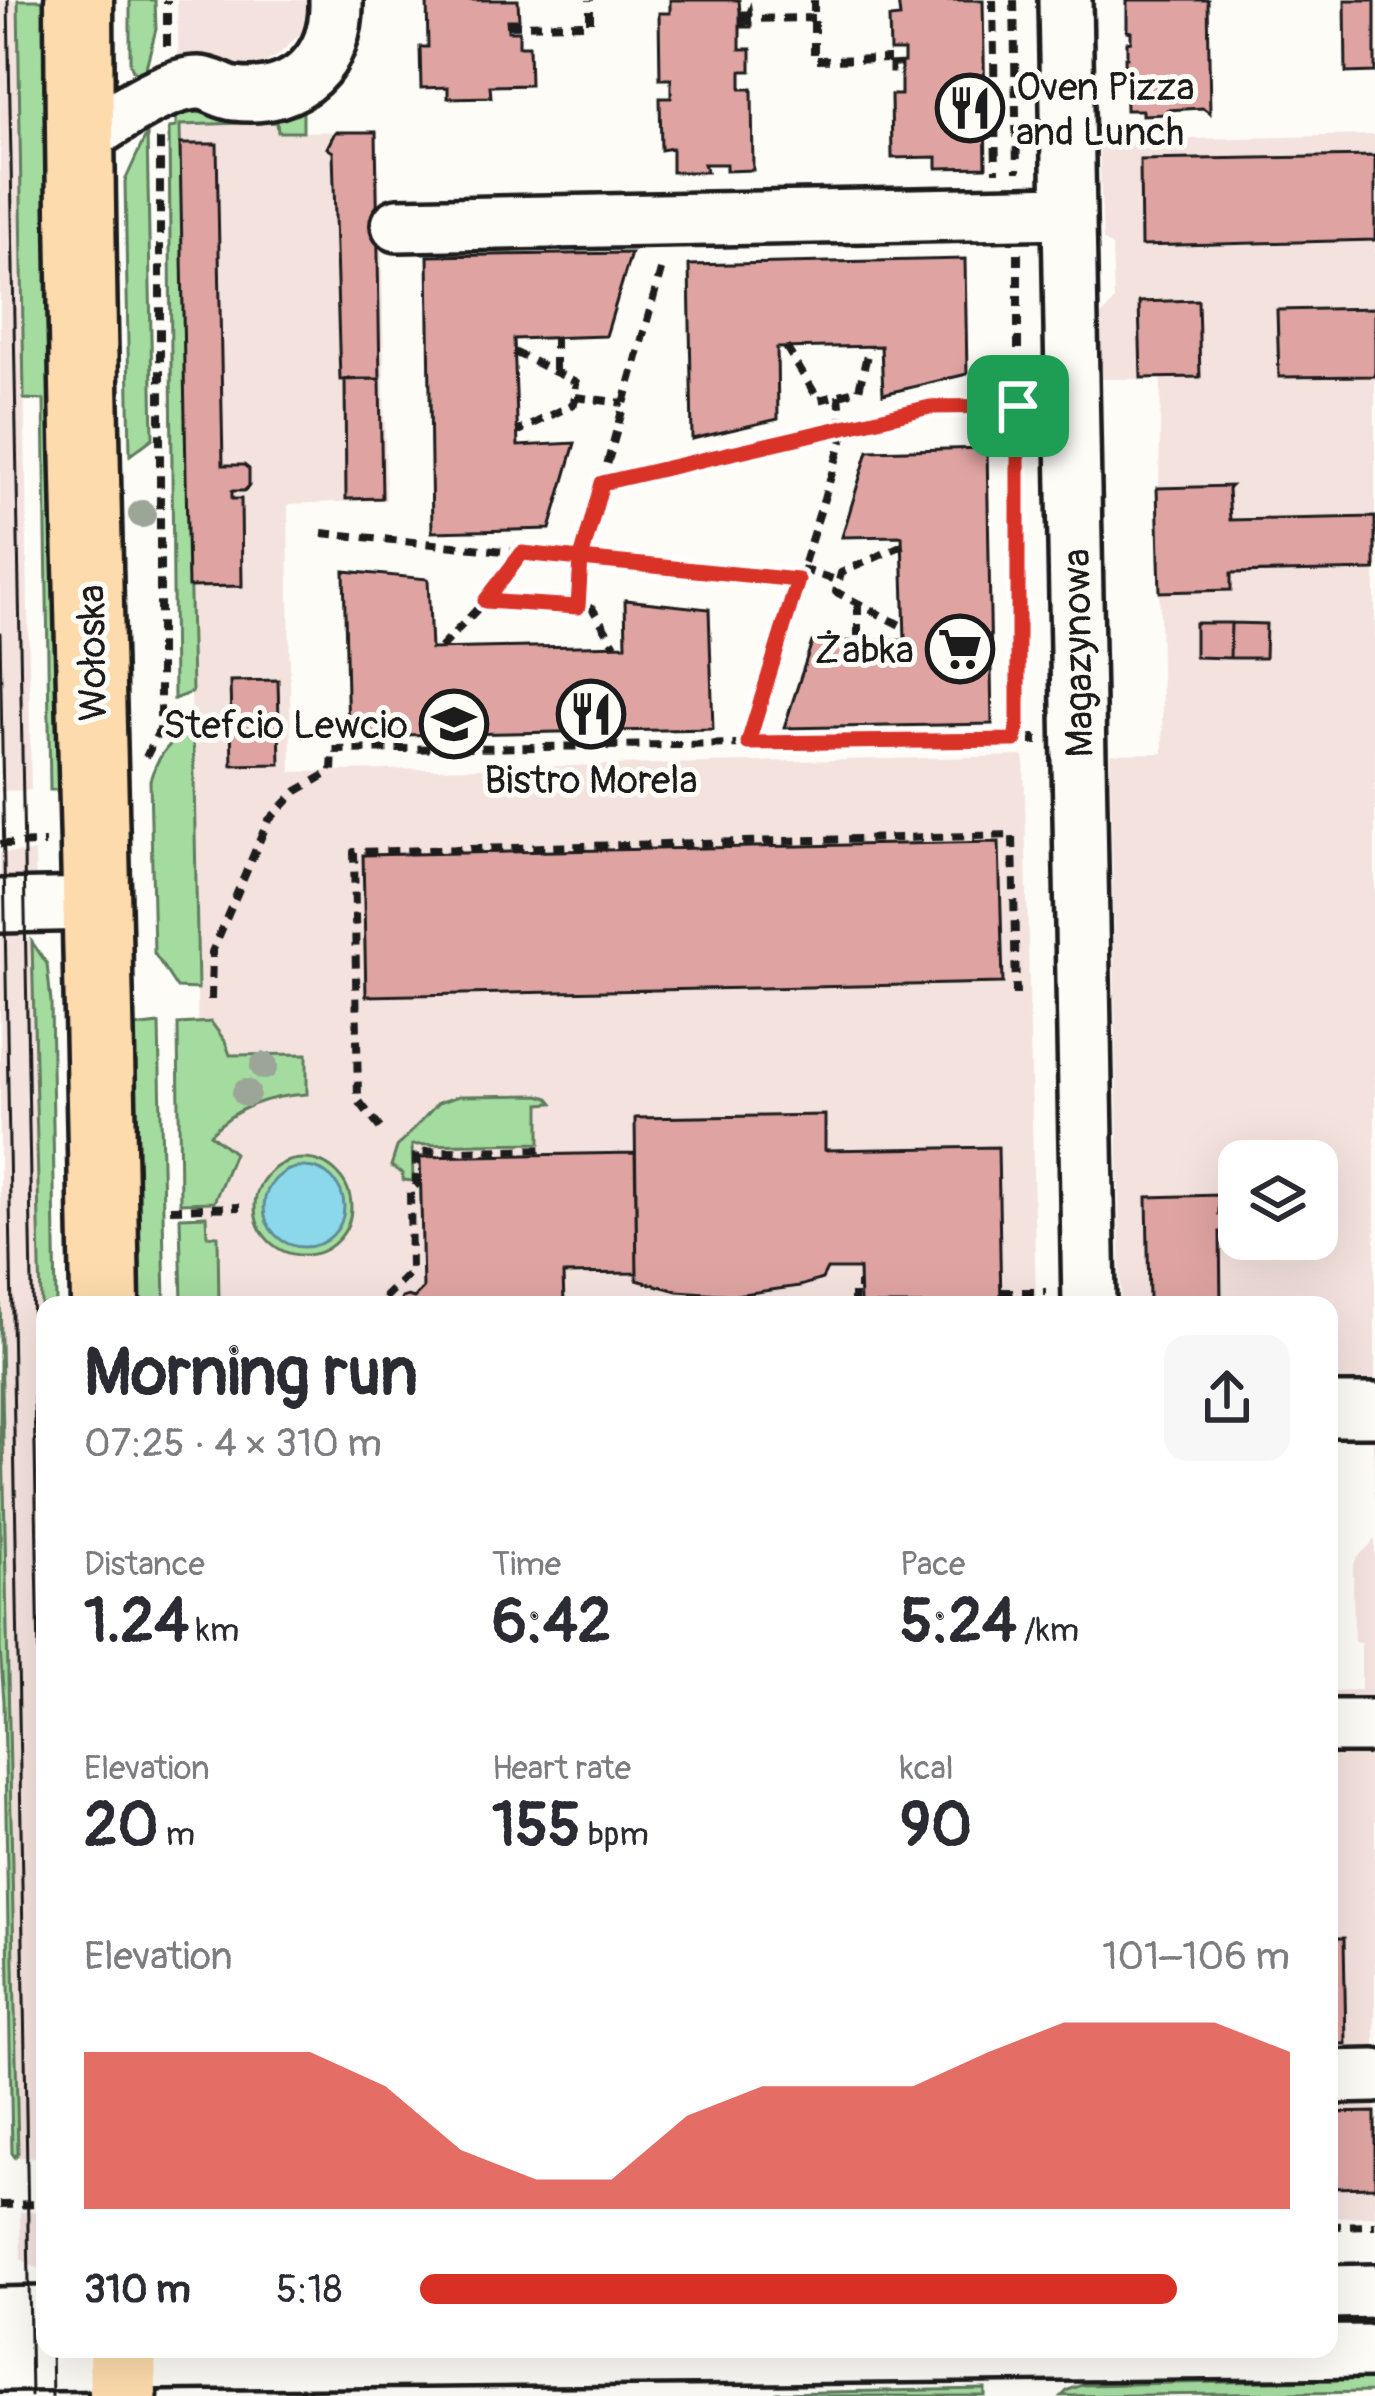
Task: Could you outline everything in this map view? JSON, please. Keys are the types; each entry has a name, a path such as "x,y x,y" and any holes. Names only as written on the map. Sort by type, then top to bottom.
{"main road":[{"name":"Wołoska","path":"79,0 105,1296"}],"street":[{"path":"80,140 165,92 201,82 233,94 276,93 300,82 320,63 333,38 336,0"},
{"name":"Magazynowa","path":"1065,0 1043,213 1089,1296"},
{"path":"398,225 1043,213"},
{"path":"0,906 98,904"},
{"path":"1338,1410 1375,1409"},
{"path":"1338,1726 1375,1726"},
{"path":"1338,2077 1375,2076"},
{"path":"1338,2292 1375,2291"},
{"path":"0,2314 36,2313"},
{"path":"1338,2352 1375,2351"},
{"path":"0,2365 522,2378 1154,2358"}],"path":[{"path":"141,766 160,729 159,147 167,0"},
{"path":"508,25 590,24 590,0"},
{"path":"814,0 814,60 890,59"},
{"path":"993,0 996,160"},
{"path":"1013,0 1043,213 1018,406 1015,740"},
{"path":"740,19 814,18"},
{"path":"578,607 581,559 662,265"},
{"path":"555,337 555,372"},
{"path":"786,347 819,400 860,390 869,346"},
{"path":"514,352 576,382 574,404 518,432"},
{"path":"748,743 844,427 838,395"},
{"path":"575,398 624,403"},
{"path":"602,483 930,407 1018,406"},
{"path":"322,533 838,581"},
{"path":"903,545 841,572 836,592 904,627"},
{"path":"440,648 522,553"},
{"path":"485,601 592,608 615,645"},
{"path":"858,603 858,640"},
{"path":"211,1000 212,952 268,821 297,791 332,771 333,750 1034,738 1034,759"},
{"path":"380,1128 358,1100 354,852 1012,835 1016,995"},
{"path":"386,1296 411,1271 410,1190 416,1185 416,1151 548,1149"},
{"path":"170,1209 240,1207"},
{"path":"854,1296 854,1286 860,1286"},
{"path":"1000,1292 1047,1292 1047,1296"},
{"path":"0,2205 36,2204"},
{"path":"1338,2226 1375,2225"}],"shaded area":[{"path":"0,0 18,0 31,790 0,791"},
{"path":"177,0 315,0 315,10 302,32 276,57 258,66 179,69"},
{"path":"278,121 279,132 377,131 386,500 288,504 291,772 1024,756 1036,1296 203,1296 180,125"},
{"path":"1375,135 1375,1505 1373,1438 1355,1426 1338,1427 1338,1296 1121,1296 1110,754 1163,753 1157,488 1161,379 1102,379 1101,317 1114,300 1112,247 1103,240 1099,141"},
{"path":"35,852 36,886 0,878 0,853"},
{"path":"0,929 17,929 32,942 41,1296 36,1296 36,2157 18,2157 0,1292"},
{"path":"1375,1539 1375,2216 1338,2217 1338,1691 1361,1690 1361,1643 1354,1642 1355,1561"},
{"path":"20,2212 36,2212 36,2267 21,2259"}],"green space":[{"path":"18,0 50,0 59,790 50,790 44,400 24,399"},
{"path":"130,0 155,0 156,29 144,75 130,63"},
{"path":"303,110 303,132 278,132 277,122 180,125 192,692 174,699 169,128 176,127 176,113"},
{"path":"147,133 153,438 130,455 125,181"},
{"path":"193,725 198,989 177,988 154,953 150,780 166,749"},
{"path":"32,942 47,964 51,1002 56,1296 41,1296"},
{"path":"211,1022 230,1055 307,1054 307,1094 254,1104 220,1124 210,1134 234,1153 214,1202 180,1203 178,1024"},
{"path":"159,1024 165,1296 133,1296 130,1033 134,1027"},
{"path":"539,1095 553,1103 540,1104 540,1143 412,1145 413,1181 403,1180 402,1173 391,1166 397,1147 438,1103 459,1096"},
{"path":"303,1159 337,1173 351,1207 337,1241 303,1255 269,1241 255,1207 269,1173"},
{"path":"206,1216 207,1235 218,1236 219,1296 182,1296 180,1217"},
{"path":"0,1292 18,2153 15,2157 0,1649"},
{"path":"1375,2379 1375,2392 1062,2396 1082,2385"},
{"path":"985,2389 985,2396 777,2396 777,2393"}],"water":[{"path":"304,1167 332,1179 344,1207 332,1235 304,1247 276,1235 264,1207 276,1179"}],"building":[{"path":"427,0 518,0 519,20 507,20 508,31 519,31 519,46 529,46 530,85 490,86 491,97 448,98 448,87 421,88 420,47 428,47"},
{"path":"670,0 739,0 740,12 750,7 751,14 740,14 740,25 751,23 751,27 740,27 740,49 751,49 751,71 741,71 741,89 752,89 753,170 726,171 726,164 704,164 707,172 672,172 672,148 661,150 660,98 671,98 671,79 660,79 659,13 670,13"},
{"path":"898,0 983,0 986,167 937,168 937,157 892,158 891,95 901,95 901,65 893,65 890,72 890,63 904,62 904,51 890,51 889,18 900,17"},
{"path":"1127,0 1208,0 1210,113 1203,108 1142,115 1142,110 1126,110 1125,57 1131,41"},
{"path":"1345,0 1375,0 1375,72 1346,73"},
{"path":"335,132 376,132 380,379 340,380 333,152 327,148"},
{"path":"180,144 217,144 223,465 249,469 249,486 232,491 232,499 241,499 242,586 188,587"},
{"path":"1375,156 1375,240 1141,246 1140,160"},
{"path":"631,253 606,336 514,339 518,446 575,443 550,529 432,532 428,256"},
{"path":"965,259 967,374 883,394 881,346 777,348 778,419 692,439 689,265"},
{"path":"1198,300 1200,377 1141,378 1139,302"},
{"path":"1375,308 1375,376 1279,377 1277,310"},
{"path":"345,379 380,379 382,498 346,499"},
{"path":"987,448 992,724 784,728 812,642 905,640 902,536 842,537 868,451"},
{"path":"1231,486 1230,520 1375,517 1375,570 1231,573 1231,590 1160,592 1157,488"},
{"path":"344,571 428,579 431,649 626,645 625,600 709,609 713,729 348,736"},
{"path":"1195,623 1231,623 1230,658 1195,657"},
{"path":"1231,623 1266,624 1265,658 1230,658"},
{"path":"278,680 280,764 232,765 230,681"},
{"path":"999,842 1003,983 366,996 363,855"},
{"path":"825,1115 825,1150 998,1147 1001,1296 860,1296 859,1269 827,1269 822,1279 800,1286 735,1295 677,1291 637,1280 635,1118"},
{"path":"635,1153 637,1273 563,1274 564,1296 416,1296 423,1289 420,1157"},
{"path":"1218,1195 1221,1296 1149,1296 1147,1197"},
{"path":"1338,1938 1344,1938 1346,2044 1338,2044"},
{"path":"1375,2112 1375,2187 1338,2188 1338,2113"}],"tram line":[{"path":"8,0 36,1501"},
{"path":"0,633 31,2396"},
{"path":"51,2358 52,2396"}],"place":[{"name":"Oven Pizza and Lunch","path":"970,108"},
{"name":"Żabka","path":"960,649"},
{"name":"Bistro Morela","path":"591,714"},
{"name":"Stefcio Lewcio","path":"454,724"}],"route":[{"path":"1018,406 930,407 602,483 581,559 522,553 485,601 578,607 581,559 798,580 748,743 1015,740 1018,406"}]}
